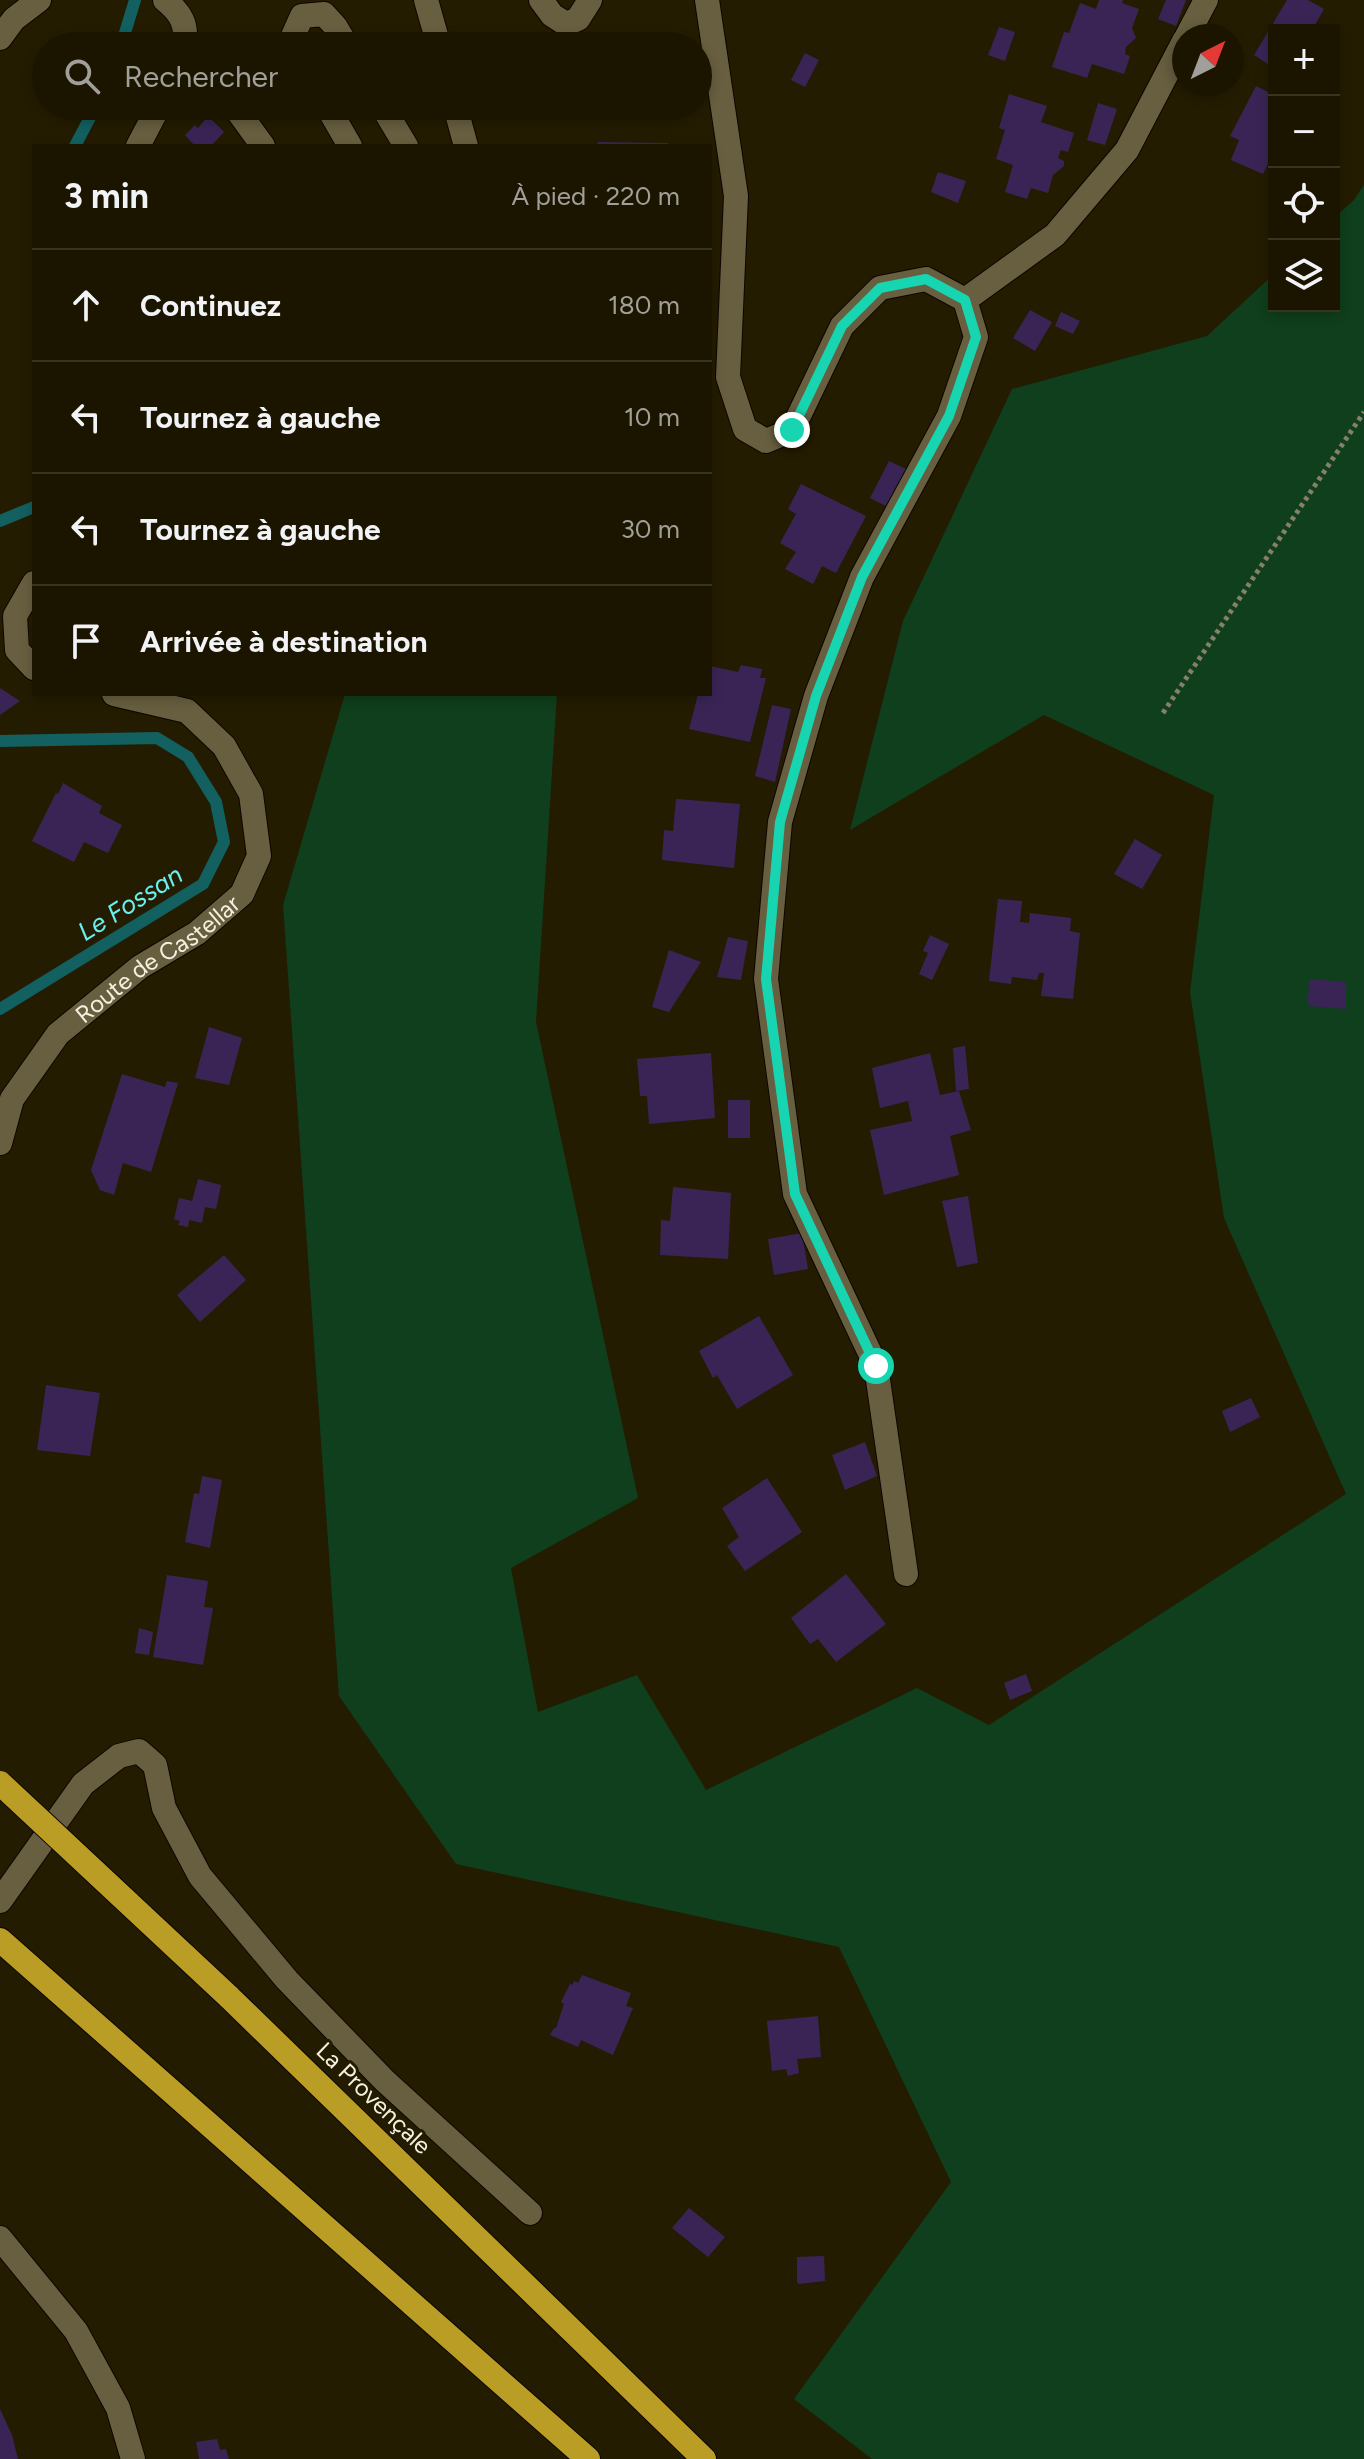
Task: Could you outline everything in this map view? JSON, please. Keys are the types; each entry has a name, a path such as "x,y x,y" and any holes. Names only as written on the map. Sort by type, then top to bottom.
{"highway":[{"name":"La Provençale","path":"0,1783 228,1996 704,2459"},
{"path":"0,1940 588,2459"}],"street":[{"path":"0,38 14,19 39,0"},
{"path":"165,0 180,12 187,32"},
{"path":"426,0 435,32"},
{"path":"541,0 552,15 566,24 578,19 590,0"},
{"path":"707,0 712,32"},
{"path":"1193,24 1206,0"},
{"path":"295,32 302,16 324,14 339,32"},
{"path":"712,34 736,196 728,377 745,429 766,441 792,430 842,326 880,288 926,279 965,300 976,337 949,416 862,577 816,696 780,822 766,979 795,1194 876,1366 906,1574"},
{"path":"965,300 1055,235 1127,150 1172,64"},
{"path":"139,144 152,120"},
{"path":"244,120 262,144"},
{"path":"335,120 349,144"},
{"path":"390,120 405,144"},
{"path":"459,120 465,144"},
{"path":"32,586 15,616 17,650 32,666"},
{"name":"Route de Castellar","path":"0,1143 12,1099 58,1034 140,967 197,933 242,894 259,856 251,794 224,746 187,711 127,696"},
{"path":"0,1901 83,1784 119,1756 139,1751 155,1765 164,1808 200,1876 287,1980 385,2081 530,2213"},
{"path":"0,2238 76,2331 118,2408 133,2459"}],"path":[{"path":"1163,713 1364,412"}],"green space":[{"path":"1364,185 1364,2459 872,2459 794,2399 951,2182 839,1947 456,1864 339,1696 283,905 344,696 557,696 536,1022 638,1498 511,1568 538,1712 637,1675 706,1790 917,1688 989,1725 1346,1494 1224,1218 1190,992 1214,795 1044,715 850,830 903,621 1012,389 1207,336 1268,280 1268,312 1340,312 1340,213"}],"building":[{"path":"1099,0 1123,0 1122,3 1139,9 1132,28 1136,38 1126,47 1125,54 1130,56 1124,74 1092,64 1087,78 1052,67 1064,32 1069,33 1080,3 1096,9"},
{"path":"1166,0 1186,0 1177,24 1158,19"},
{"path":"1287,0 1308,0 1324,9 1315,24 1273,24"},
{"path":"999,27 1015,32 1005,61 988,55"},
{"path":"1268,32 1268,64 1254,55"},
{"path":"805,53 819,60 805,87 791,80"},
{"path":"1256,86 1268,92 1268,164 1263,174 1231,160 1239,140 1230,136"},
{"path":"1009,94 1047,106 1041,122 1074,133 1068,152 1061,150 1058,158 1064,161 1064,166 1053,175 1048,193 1031,188 1027,199 1005,192 1013,165 996,159 1005,130 999,128"},
{"path":"1098,103 1117,109 1105,145 1087,140"},
{"path":"205,120 212,120 224,132 213,144 193,144 185,135 195,125 198,128"},
{"path":"598,142 668,143 668,144"},
{"path":"938,172 966,181 958,203 931,192"},
{"path":"1030,310 1052,322 1035,351 1013,338"},
{"path":"1061,312 1080,321 1073,334 1055,326"},
{"path":"889,461 906,469 886,506 870,498"},
{"path":"801,484 866,516 836,573 822,566 813,584 785,569 796,552 780,543 796,514 788,509"},
{"path":"741,665 762,669 760,678 766,678 750,742 689,729 697,696 712,696 712,666 738,672"},
{"path":"0,688 20,701 0,715"},
{"path":"772,705 791,709 775,782 755,776"},
{"path":"63,783 102,806 99,813 122,825 108,853 84,842 74,862 32,841"},
{"path":"676,799 740,804 734,868 662,860 664,830 673,831"},
{"path":"1135,839 1162,855 1142,889 1114,874"},
{"path":"998,899 1022,901 1020,922 1029,923 1030,913 1071,918 1070,931 1080,933 1073,999 1041,996 1044,973 1039,973 1037,980 1012,977 1011,984 989,981"},
{"path":"930,935 949,944 932,980 919,974 928,953 923,951"},
{"path":"728,937 748,941 741,980 717,977"},
{"path":"669,950 701,962 669,1012 652,1007"},
{"path":"1309,979 1346,982 1346,1009 1308,1006"},
{"path":"209,1027 242,1038 229,1085 195,1078"},
{"path":"965,1046 969,1089 956,1091 953,1048"},
{"path":"711,1053 715,1118 649,1124 647,1096 640,1096 637,1059"},
{"path":"930,1053 940,1095 959,1091 971,1130 950,1136 959,1175 884,1195 870,1130 912,1121 908,1101 880,1108 872,1068"},
{"path":"122,1074 165,1087 167,1081 178,1083 151,1172 123,1163 114,1195 100,1190 91,1170"},
{"path":"728,1100 750,1100 750,1138 728,1138"},
{"path":"198,1179 221,1185 216,1209 205,1207 202,1223 189,1220 188,1227 178,1225 180,1221 174,1219 179,1198 192,1201"},
{"path":"673,1187 731,1193 728,1259 660,1255 661,1220 670,1221"},
{"path":"968,1196 978,1263 957,1267 942,1201"},
{"path":"802,1233 808,1269 774,1275 768,1239"},
{"path":"224,1255 246,1280 200,1322 177,1295"},
{"path":"759,1316 793,1375 737,1409 717,1375 713,1378 699,1351"},
{"path":"46,1385 100,1393 90,1456 37,1450"},
{"path":"1251,1398 1260,1417 1230,1432 1222,1411"},
{"path":"865,1442 877,1476 845,1490 832,1455"},
{"path":"202,1476 222,1480 210,1548 185,1542 194,1493 199,1494"},
{"path":"767,1478 802,1532 745,1571 727,1546 739,1537 722,1508"},
{"path":"846,1574 886,1624 836,1662 818,1639 810,1644 791,1618"},
{"path":"167,1575 208,1581 204,1607 213,1608 203,1665 153,1657"},
{"path":"139,1628 153,1632 149,1655 135,1653"},
{"path":"1026,1674 1032,1691 1010,1700 1004,1683"},
{"path":"582,1975 631,1993 626,2006 633,2008 613,2055 581,2040 578,2047 550,2035 556,2028 564,2004 561,2002 570,1984 574,1981 578,1983"},
{"path":"818,2016 821,2057 797,2059 799,2073 788,2076 786,2069 772,2071 767,2021"},
{"path":"689,2208 725,2237 708,2257 672,2228"},
{"path":"824,2256 825,2281 799,2284 797,2257"},
{"path":"0,2409 12,2435 18,2459 0,2459"},
{"path":"217,2439 220,2450 226,2449 229,2459 199,2459 196,2442"}],"waterway":[{"name":"Le Fossan","path":"125,32 135,0"},
{"name":"Le Fossan","path":"76,144 89,120"},
{"name":"Le Fossan","path":"0,521 32,508"},
{"name":"Le Fossan","path":"0,741 157,738 188,757 216,802 224,842 203,884 0,1009"}],"route":[{"path":"792,430 842,326 880,288 926,279 965,300 976,337 949,416 862,577 816,696 780,822 766,979 795,1194 876,1366"}]}
